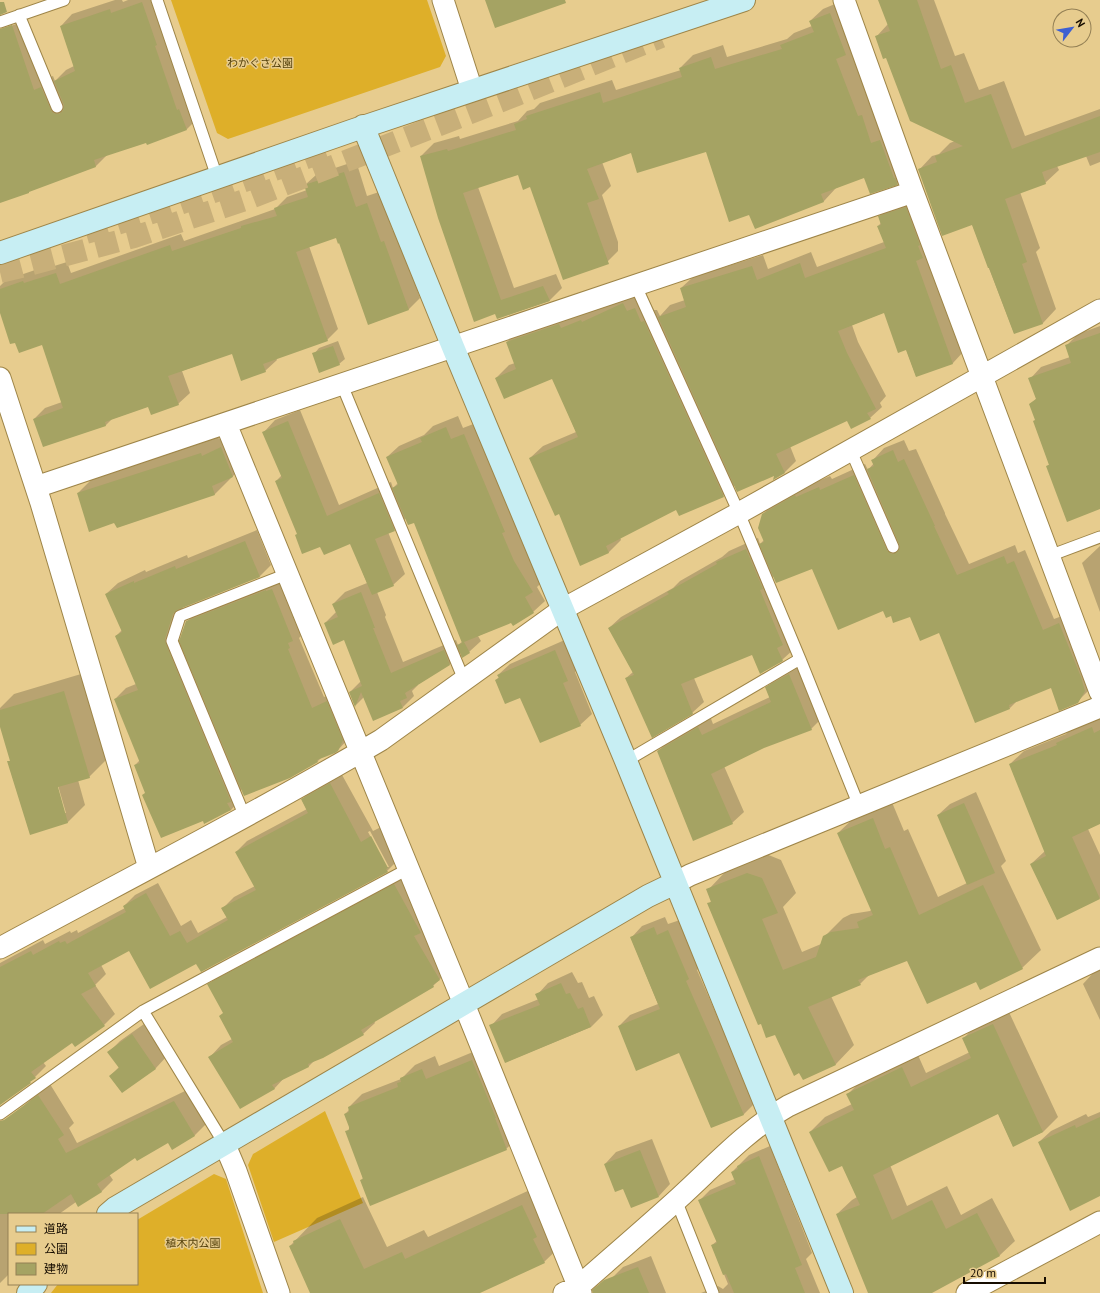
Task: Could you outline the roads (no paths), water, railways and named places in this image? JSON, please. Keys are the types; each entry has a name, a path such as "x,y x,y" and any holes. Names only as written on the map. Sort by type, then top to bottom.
{"street":[{"path":"443,0 472,90"},
{"path":"0,253 364,126 744,0"},
{"path":"844,0 913,192 1100,692"},
{"path":"364,126 453,347 626,761 842,1293"},
{"path":"36,488 635,284 913,192"},
{"path":"0,948 245,817 381,740 563,609 739,514 1100,310"},
{"path":"0,378 36,488 149,868"},
{"path":"226,424 464,1004 574,1291 748,1133 770,1117 788,1106 1100,958"},
{"path":"109,1213 115,1208 648,896 690,875 1100,707"},
{"path":"225,1144 279,1293"},
{"path":"967,1293 1100,1222"},
{"path":"28,1293 35,1285"}],"lane":[{"path":"0,22 64,0"},
{"path":"157,0 217,177"},
{"path":"19,15 57,107"},
{"path":"635,284 739,514 800,659 859,806"},
{"path":"342,385 464,680"},
{"path":"851,451 893,547"},
{"path":"1049,556 1100,537"},
{"path":"245,817 172,641 180,616 287,574"},
{"path":"626,761 800,659"},
{"path":"0,1114 143,1011 408,869"},
{"path":"143,1011 225,1144"},
{"path":"676,1200 713,1293"}],"tunnel":[{"path":"0,272 134,237 245,200 517,95 661,37"},
{"path":"86,233 178,205 328,150"}],"park label":[{"name":"わかぐさ公園","path":"260,63"},
{"name":"植木内公園","path":"193,1243"}]}
